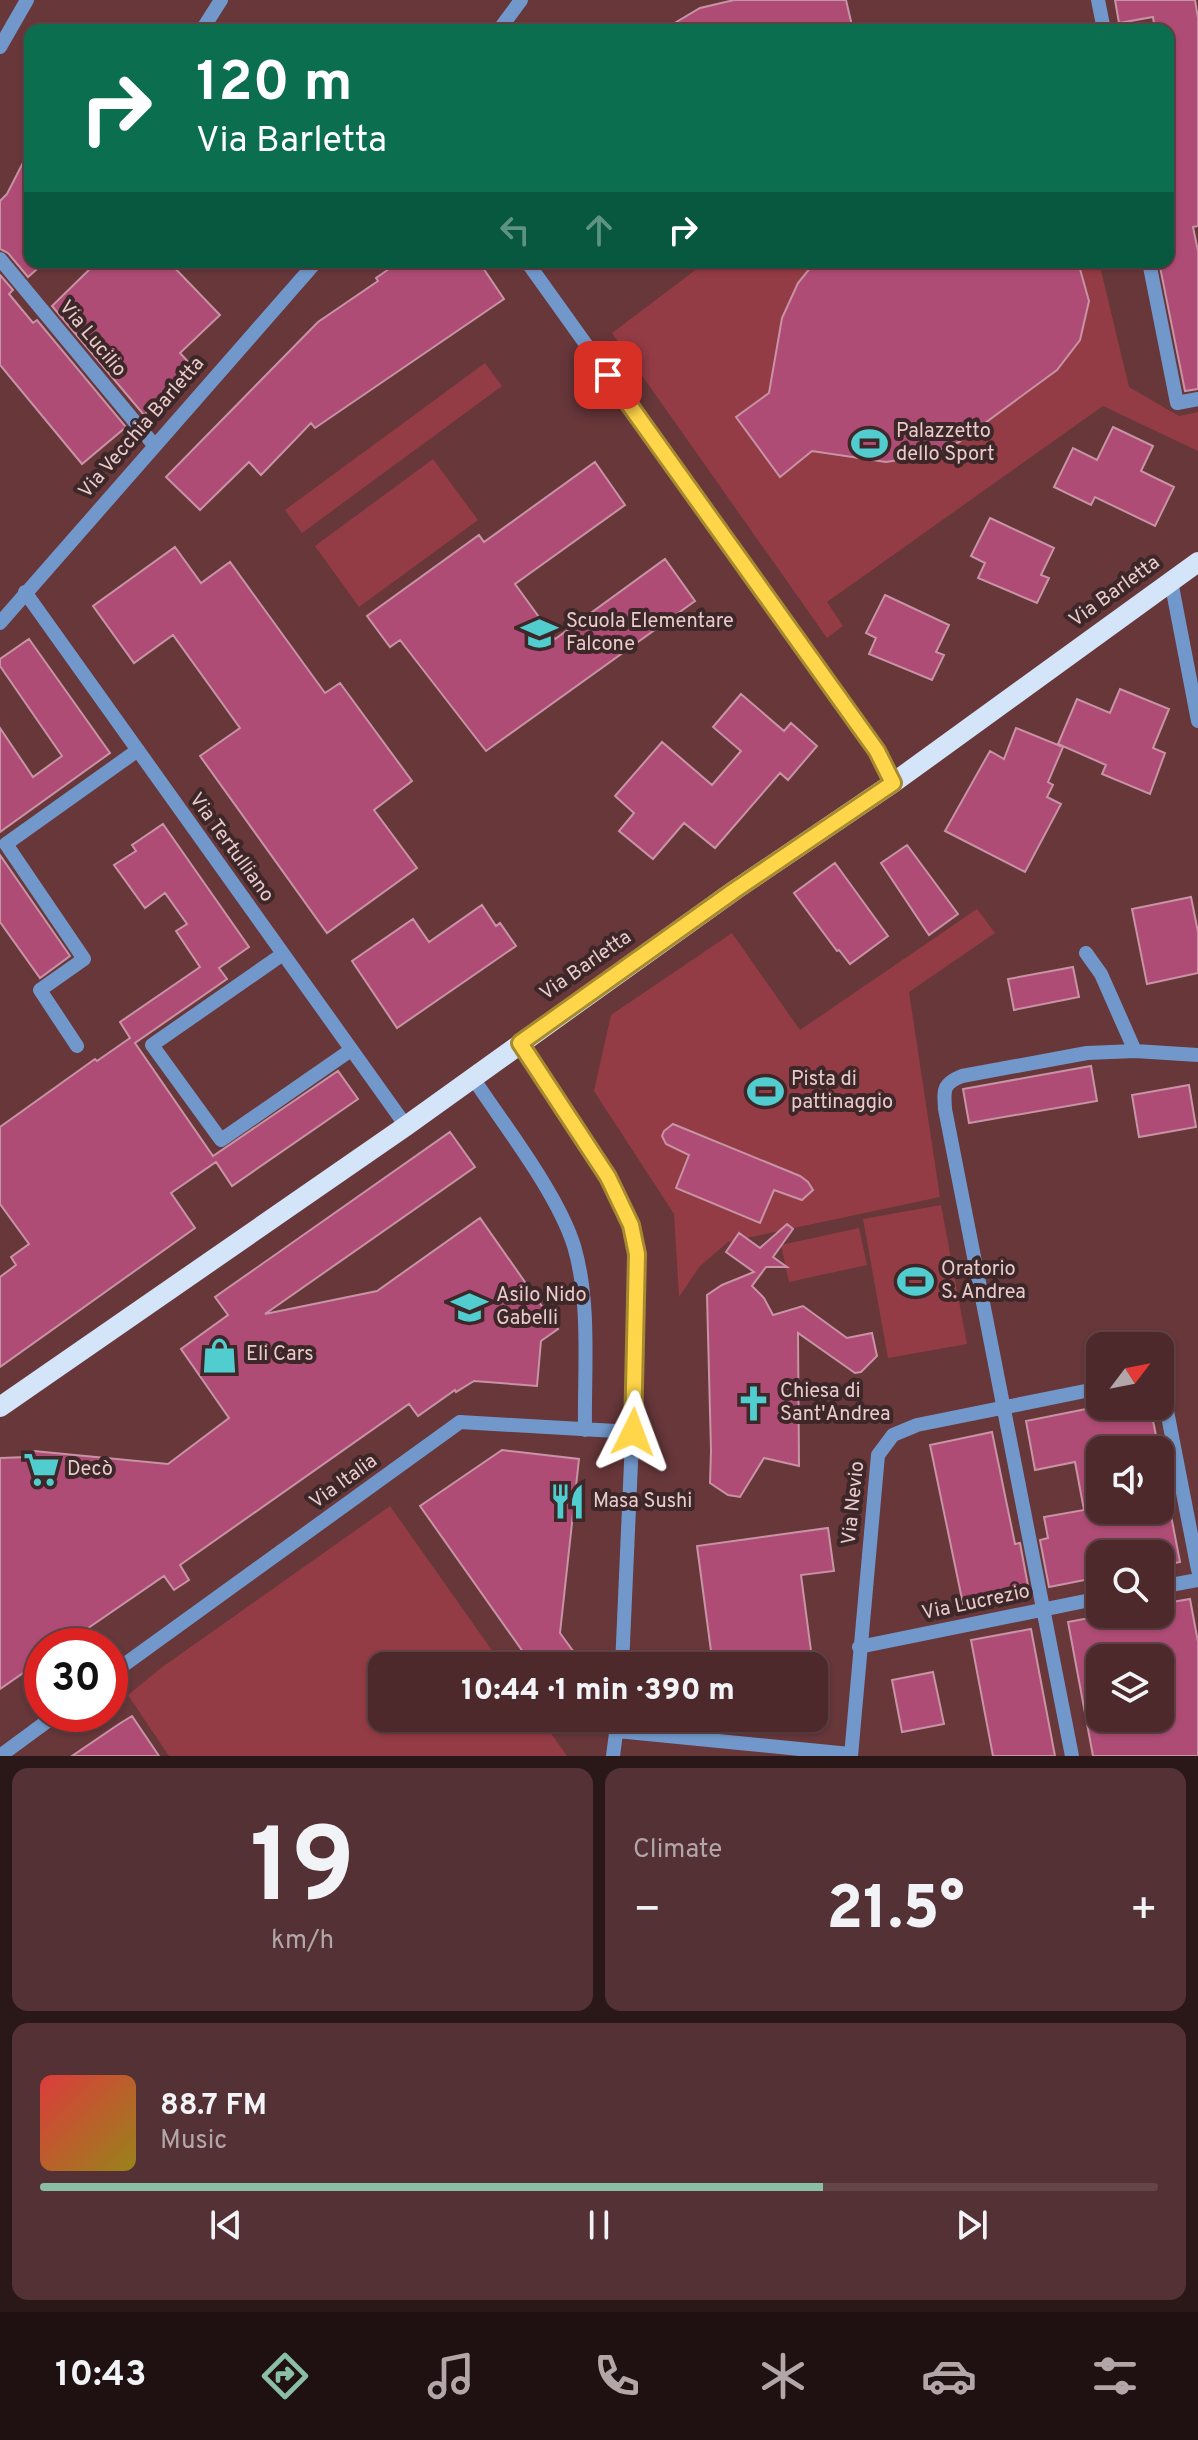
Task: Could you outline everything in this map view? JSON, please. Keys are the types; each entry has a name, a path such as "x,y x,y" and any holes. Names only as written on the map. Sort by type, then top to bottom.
{"main road":[{"name":"Via Barletta","path":"0,1407 406,1126 735,890 893,783 1198,562"}],"street":[{"path":"0,47 27,0"},
{"path":"206,24 221,0"},
{"path":"503,24 521,0"},
{"path":"1098,0 1103,24"},
{"name":"Via Lucilio","path":"0,259 154,445"},
{"name":"Via Vecchia Barletta","path":"0,623 311,268"},
{"path":"531,268 877,751 893,783"},
{"path":"1150,268 1177,403 1198,399"},
{"path":"1171,581 1195,690 1198,721"},
{"name":"Via Tertulliano","path":"25,592 406,1126"},
{"path":"77,1046 40,990 84,959 6,844 138,750"},
{"path":"1086,953 1101,974 1135,1051"},
{"path":"283,954 152,1045 221,1140 351,1050"},
{"path":"520,1043 608,1177 631,1225 637,1254 633,1432 623,1652"},
{"path":"1072,1756 945,1109 944,1089 950,1081 962,1076 1087,1053 1135,1051 1198,1055"},
{"path":"473,1078 553,1200 573,1243 583,1302 585,1430"},
{"name":"Via Nevio","path":"850,1755 878,1455 893,1435 917,1425 1086,1391"},
{"path":"1169,1420 1198,1570"},
{"name":"Via Italia","path":"128,1662 460,1422 633,1432"},
{"path":"1174,1584 1198,1580"},
{"name":"Via Lucrezio","path":"859,1647 1086,1601"},
{"path":"0,1756 33,1732"},
{"path":"613,1756 617,1732"},
{"path":"672,1732 850,1755"}],"shaded area":[{"name":"Palazzetto dello Sport","path":"698,268 1100,268 1129,387 1179,416 1198,412 1198,451 1103,406 827,602 843,626 827,638 612,333"},
{"path":"485,363 502,386 302,533 285,510"},
{"path":"433,459 478,520 359,607 315,546"},
{"path":"977,909 995,933 909,992 940,1197 728,1242 700,1266 679,1297 674,1214 594,1091 611,1015 732,933 800,1030"},
{"name":"Oratorio S. Andrea","path":"941,1205 967,1344 888,1358 863,1219"},
{"path":"859,1228 867,1265 789,1282 781,1245"},
{"path":"390,1506 493,1652 368,1652 368,1732 550,1732 567,1756 169,1756 128,1695 161,1668"}],"building":[{"path":"734,0 846,0 852,24 673,24 700,8"},
{"path":"1115,0 1195,0 1198,18 1198,226 1193,227 1198,251 1198,389 1185,391 1160,268 1174,268 1174,24 1154,24 1153,17 1119,23"},
{"path":"24,161 24,268 38,268 28,277 8,253 0,249 0,201 7,194"},
{"path":"91,268 175,268 220,315 180,353 192,366 144,415 52,306"},
{"path":"390,268 483,268 504,299 315,428 311,423 261,475 249,462 200,510 166,477 318,322 378,281 376,278"},
{"path":"810,268 1080,268 1089,301 1080,340 1057,370 959,442 925,456 886,462 812,451 780,477 736,417 769,393 782,318 798,283"},
{"path":"0,275 13,290 9,294 33,323 37,320 126,427 82,464 0,365"},
{"path":"1113,427 1153,446 1141,471 1174,487 1155,526 1095,497 1091,505 1054,487 1073,448 1097,460"},
{"path":"595,462 625,505 515,584 555,639 665,559 695,601 486,751 400,640 390,647 367,616 479,535 484,542"},
{"path":"990,518 1054,548 1041,575 1049,578 1037,603 978,578 985,563 971,556"},
{"path":"175,547 201,583 230,562 325,693 340,683 412,781 374,810 417,868 327,933 200,756 240,728 173,635 134,663 93,606"},
{"path":"885,595 949,625 936,652 944,655 932,680 869,654 876,638 866,633"},
{"path":"29,639 110,753 0,832 0,728 33,777 62,756 0,666 0,659"},
{"path":"1120,689 1169,709 1153,748 1165,753 1150,794 1102,774 1106,765 1058,744 1077,699 1110,713"},
{"path":"741,694 784,731 791,723 817,746 788,780 780,773 715,848 684,823 653,859 619,831 634,813 615,796 662,742 712,785 741,751 713,727"},
{"path":"1016,728 1063,747 1048,782 1053,785 1047,797 1061,804 1025,872 945,831 990,751 1004,759"},
{"path":"163,824 249,947 219,968 227,979 135,1043 213,1156 338,1071 358,1099 232,1186 216,1162 171,1193 195,1228 0,1367 0,1277 16,1265 11,1257 29,1244 0,1204 0,1127 95,1059 97,1061 130,1038 120,1022 200,967 176,931 187,924 165,893 145,908 114,865 136,851 132,845"},
{"path":"907,845 958,914 929,935 881,863"},
{"path":"0,855 70,956 40,978 0,922"},
{"path":"835,863 888,936 850,964 794,893"},
{"path":"1191,897 1198,932 1198,973 1147,984 1132,909"},
{"path":"482,905 496,926 500,923 516,946 397,1028 352,961 413,919 429,942"},
{"path":"1073,967 1079,997 1014,1010 1008,979"},
{"path":"1091,1066 1097,1101 969,1123 963,1089"},
{"path":"1189,1085 1196,1127 1139,1137 1132,1095"},
{"path":"673,1124 800,1176 813,1190 802,1200 774,1190 760,1223 676,1188 689,1155 666,1144 662,1136"},
{"path":"450,1132 475,1167 265,1314 377,1291 480,1218 558,1329 541,1341 537,1386 474,1381 455,1390 418,1416 409,1404 180,1565 189,1580 174,1590 164,1576 88,1628 24,1628 24,1672 0,1689 0,1458 27,1457 34,1451 168,1464 229,1418 181,1349 228,1315 215,1297"},
{"name":"Chiesa di Sant'Andrea","path":"787,1224 793,1229 773,1257 787,1267 766,1267 752,1286 764,1298 773,1315 803,1306 847,1338 872,1333 877,1356 861,1372 855,1373 798,1333 799,1466 764,1458 740,1497 728,1495 710,1483 707,1295 754,1272 726,1252 739,1233 760,1248"},
{"path":"1086,1409 1086,1420 1153,1420 1156,1436 1086,1436 1086,1524 1173,1524 1180,1562 1174,1563 1174,1540 1086,1540 1086,1580 1049,1587 1040,1540 1048,1538 1044,1517 1084,1510 1075,1462 1035,1470 1026,1421"},
{"path":"992,1432 1015,1544 1020,1543 1029,1591 963,1604 930,1445"},
{"path":"502,1450 579,1459 560,1633 574,1652 523,1652 420,1506"},
{"path":"828,1528 834,1571 801,1575 811,1652 711,1652 697,1546"},
{"path":"1190,1599 1198,1642 1198,1756 1093,1756 1089,1732 1174,1732 1174,1644 1086,1644 1086,1718 1068,1622 1086,1619 1086,1628 1174,1628 1174,1602"},
{"path":"1031,1629 1055,1756 993,1756 971,1640"},
{"path":"933,1672 944,1724 902,1732 892,1680"},
{"path":"132,1716 159,1756 72,1756 107,1732 128,1732 128,1718"}],"place":[{"name":"Palazzetto dello Sport","path":"870,443"},
{"name":"Scuola Elementare Falcone","path":"540,633"},
{"name":"Pista di pattinaggio","path":"765,1092"},
{"name":"Oratorio S. Andrea","path":"915,1282"},
{"name":"Asilo Nido Gabelli","path":"470,1308"},
{"name":"Eli Cars","path":"220,1355"},
{"name":"Chiesa di Sant'Andrea","path":"754,1403"},
{"name":"Decò","path":"41,1470"},
{"name":"Masa Sushi","path":"567,1502"}],"route":[{"path":"608,375 877,751 893,783 735,890 520,1043 608,1177 631,1225 637,1254 633,1432"}]}
